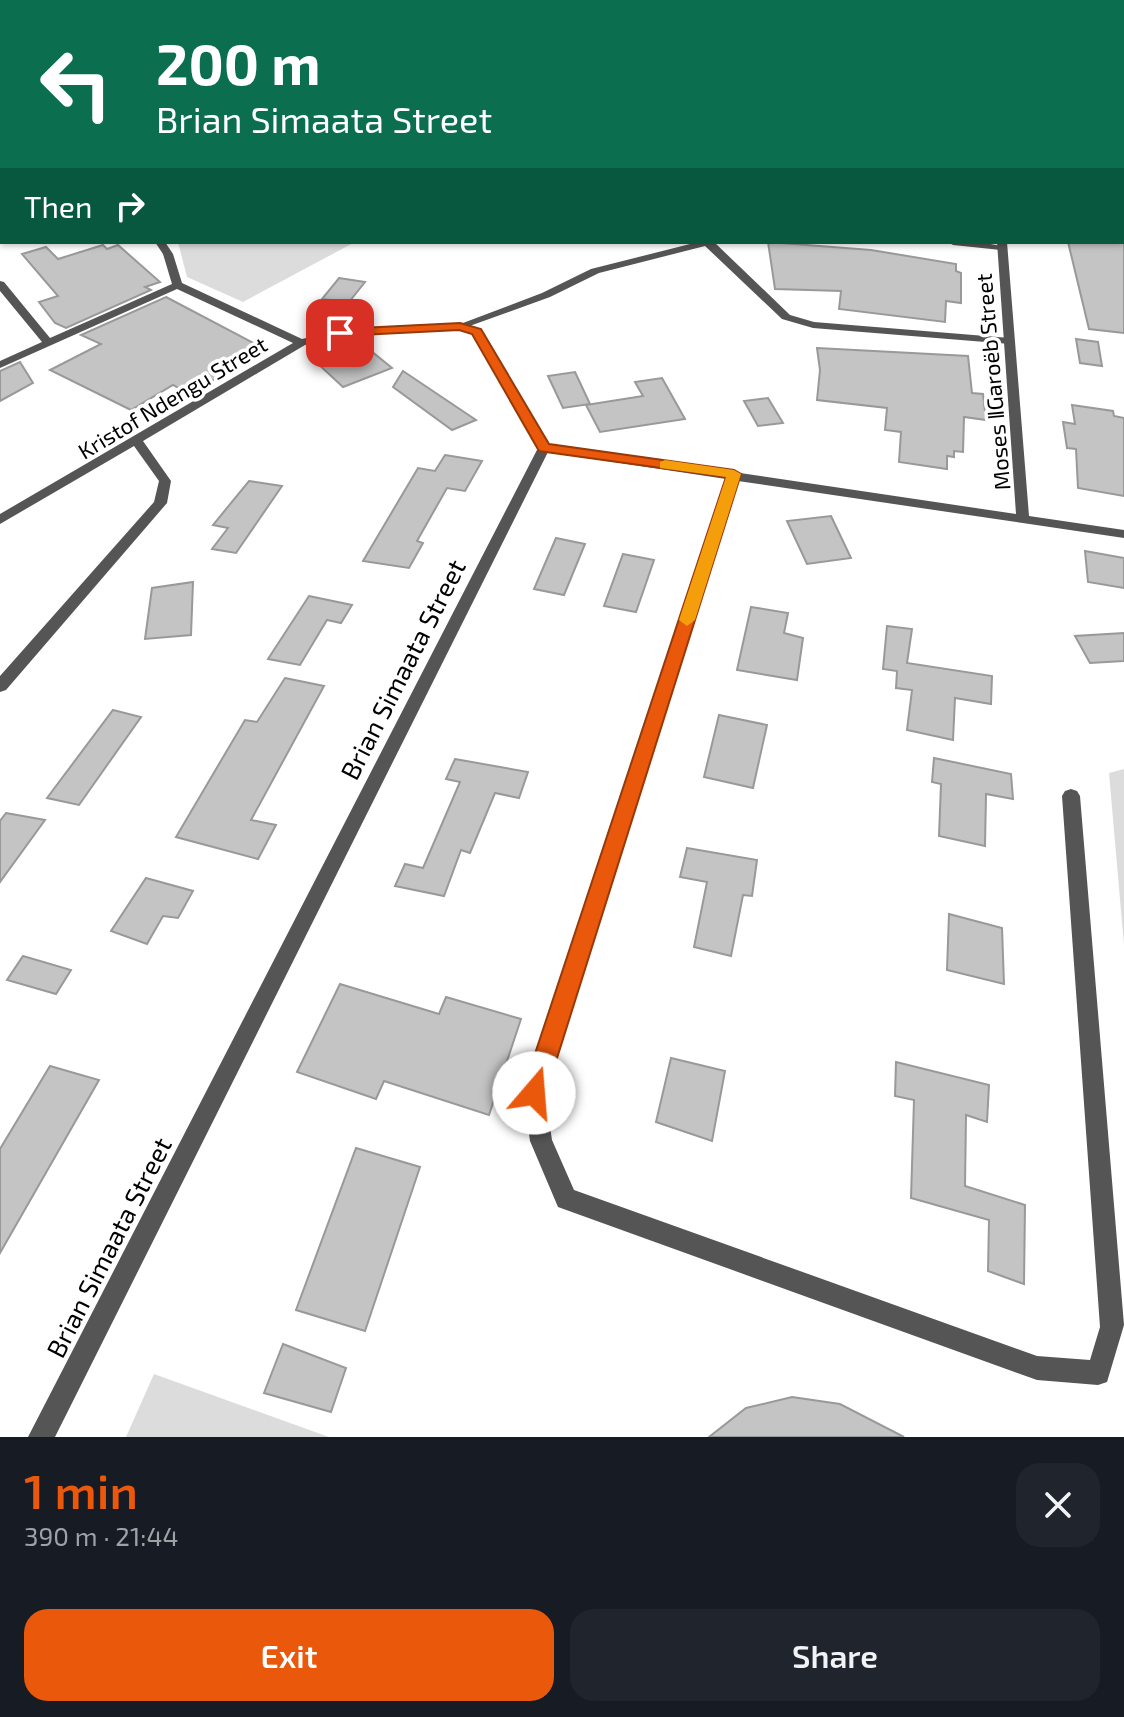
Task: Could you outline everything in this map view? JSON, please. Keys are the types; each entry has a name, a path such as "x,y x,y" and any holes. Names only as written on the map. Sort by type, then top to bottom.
{"street":[{"path":"808,0 824,0"},
{"path":"161,244 168,254 177,285 301,343"},
{"name":"Kristof Ndengu Street","path":"0,520 301,343 340,333 460,326 546,295 595,271 704,244"},
{"path":"709,244 786,317 813,325 1010,341"},
{"name":"Moses ǁGaroëb Street","path":"1002,244 1023,518"},
{"path":"0,284 48,343"},
{"path":"0,365 177,285"},
{"path":"460,326 477,332 544,448 1124,534"},
{"path":"0,686 160,503 165,481 137,442"},
{"name":"Brian Simaata Street","path":"41,1437 544,448"},
{"path":"734,474 534,1093 541,1141 566,1199 1037,1368 1098,1373 1112,1327 1071,796"}],"shaded area":[{"path":"179,244 351,244 243,302 187,277"},
{"path":"1124,769 1124,945 1109,773"},
{"path":"154,1374 329,1437 126,1437"}],"building":[{"path":"768,244 871,250 956,264 956,271 961,273 961,303 946,301 945,322 839,309 841,291 775,289"},
{"path":"1068,244 1124,244 1124,333 1089,329"},
{"path":"103,245 107,249 118,245 160,282 145,287 151,290 66,328 55,323 39,302 58,296 22,254 46,247 58,259"},
{"path":"339,278 365,282 349,302 322,299"},
{"path":"166,297 265,349 189,394 173,385 131,410 50,370 101,344 81,335"},
{"path":"1076,339 1098,342 1102,366 1080,363"},
{"path":"365,346 392,368 343,387 317,363"},
{"path":"817,348 968,356 972,393 983,394 986,420 964,417 963,452 954,451 954,457 947,456 947,469 899,462 901,432 885,430 887,408 817,400 820,370"},
{"path":"20,362 33,383 0,401 0,371"},
{"path":"403,371 476,420 452,430 393,387"},
{"path":"575,372 590,404 563,408 548,376"},
{"path":"662,378 685,419 600,432 586,405 643,396 635,382"},
{"path":"768,398 783,423 758,426 744,401"},
{"path":"1072,405 1113,411 1114,416 1124,418 1124,496 1078,488 1076,449 1067,448 1063,422 1075,424"},
{"path":"445,455 482,461 465,491 447,488 417,541 423,543 409,568 363,561 418,468 435,471"},
{"path":"249,481 282,486 236,553 212,549 228,528 213,525"},
{"path":"831,516 851,558 807,564 787,521"},
{"path":"556,538 585,544 564,595 534,589"},
{"path":"1085,551 1124,558 1124,588 1088,582"},
{"path":"623,554 654,560 636,612 604,606"},
{"path":"193,582 191,635 145,639 152,588"},
{"path":"309,596 352,605 341,623 327,620 300,665 268,659"},
{"path":"751,607 788,613 784,633 803,638 797,680 737,670"},
{"path":"887,626 912,629 907,663 992,676 991,704 955,698 953,740 907,730 912,690 896,688 897,671 883,669"},
{"path":"1124,633 1124,661 1090,663 1075,636"},
{"path":"285,678 324,686 251,820 276,825 258,859 176,837 245,720 257,722"},
{"path":"113,710 141,717 79,805 47,798"},
{"path":"719,715 767,725 753,788 704,777"},
{"path":"934,758 1011,774 1013,799 986,794 985,846 939,836 941,784 932,782"},
{"path":"455,759 528,772 519,798 495,793 470,853 461,850 444,896 395,886 405,864 423,868 460,782 446,779"},
{"path":"6,813 45,820 0,882 0,821"},
{"path":"687,848 757,860 752,896 743,895 731,956 694,947 707,882 680,877"},
{"path":"146,878 193,891 178,918 163,916 147,944 111,931"},
{"path":"949,914 1002,928 1004,984 947,970"},
{"path":"23,956 71,970 56,994 7,980"},
{"path":"340,984 439,1014 446,997 521,1019 489,1115 384,1081 376,1099 297,1072"},
{"path":"671,1058 725,1071 712,1141 656,1122"},
{"path":"896,1062 989,1085 987,1122 966,1115 965,1186 1025,1205 1024,1284 988,1271 989,1220 911,1198 914,1100 895,1096"},
{"path":"50,1066 99,1080 0,1253 0,1149"},
{"path":"356,1148 420,1167 365,1331 296,1310"},
{"path":"283,1344 346,1368 331,1412 264,1393"},
{"path":"792,1397 840,1404 904,1437 709,1437 746,1408"}],"slow traffic":[{"path":"665,465 734,474 687,620"}],"route":[{"path":"340,333 460,326 477,332 507,389 544,448 734,474 534,1093"}]}
